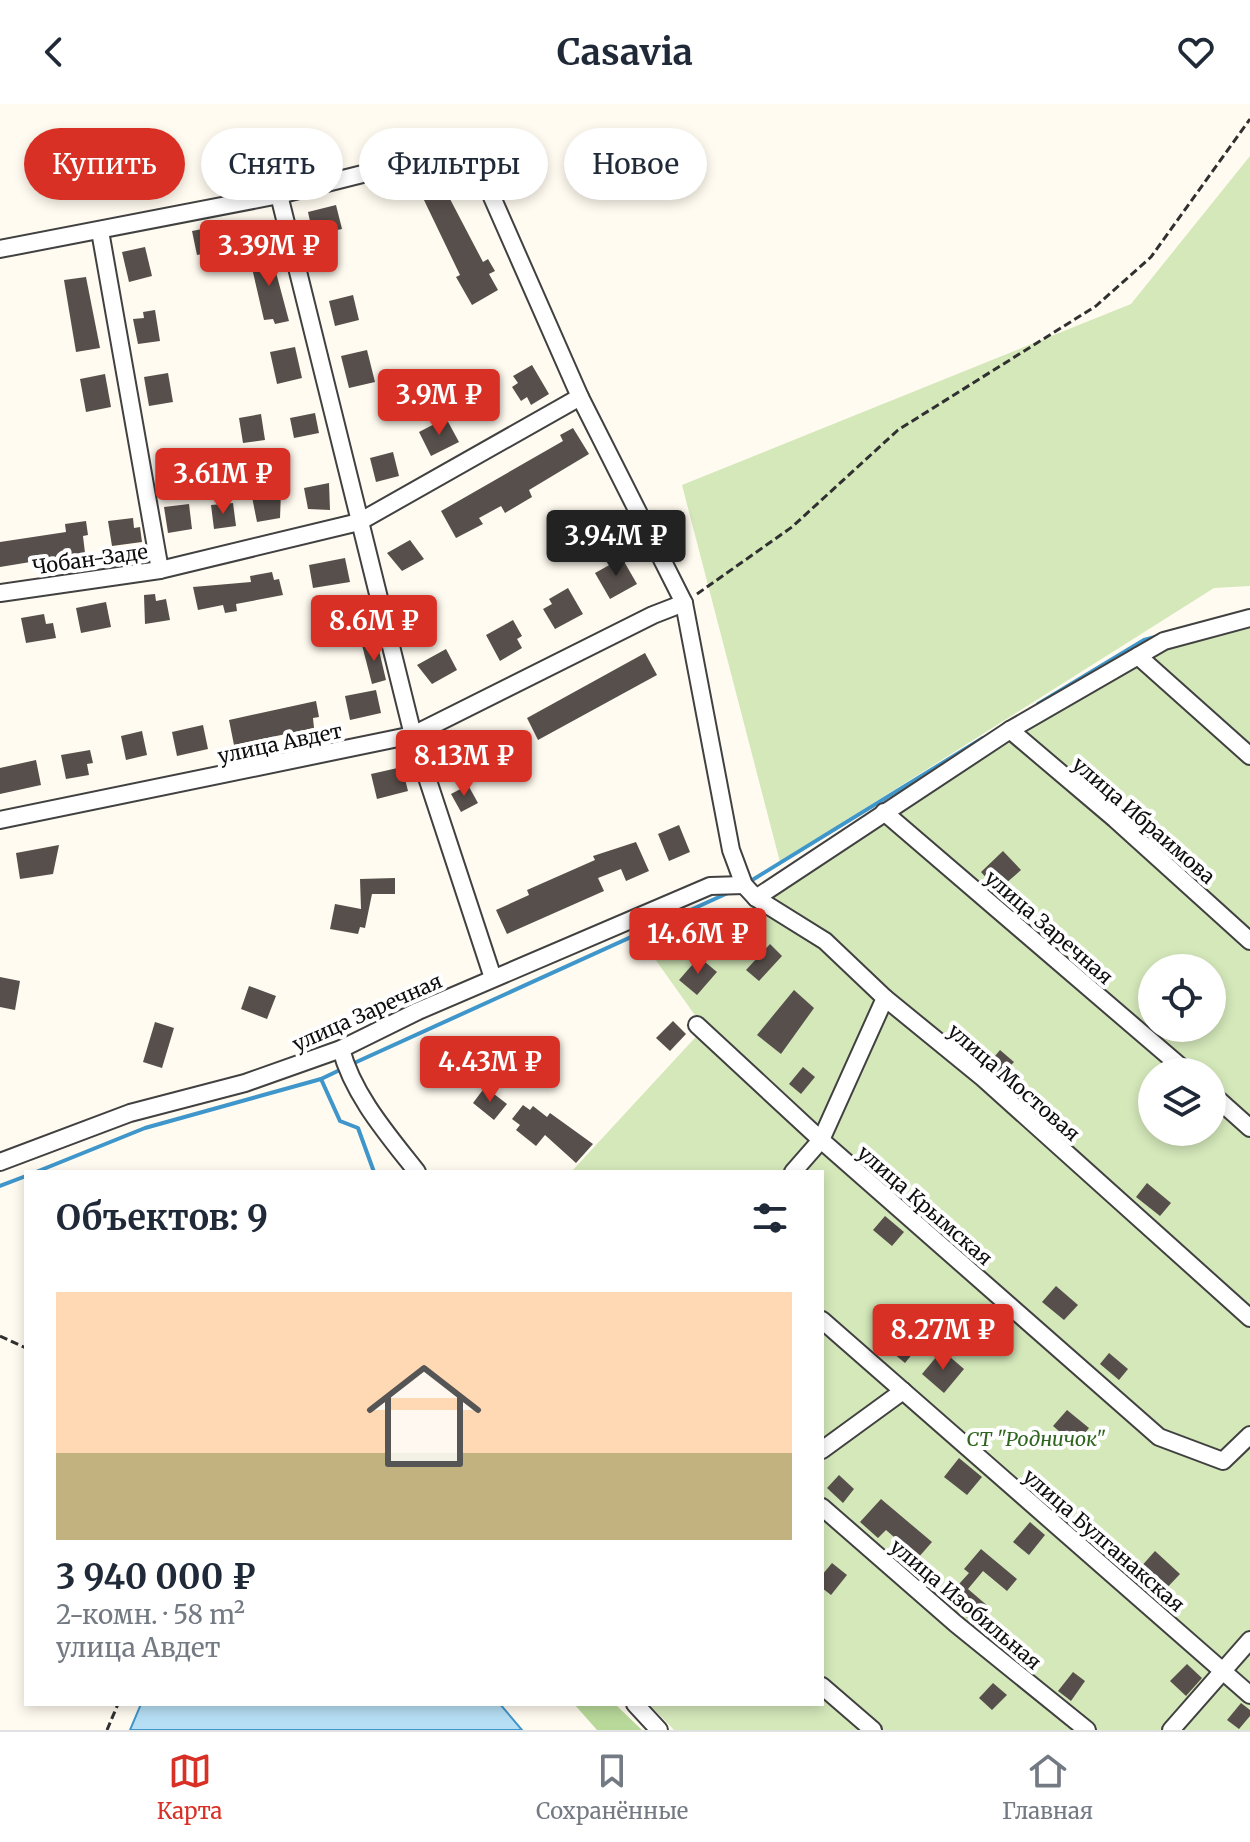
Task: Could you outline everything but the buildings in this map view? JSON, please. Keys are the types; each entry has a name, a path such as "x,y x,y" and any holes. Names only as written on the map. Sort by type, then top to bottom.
{"street":[{"path":"343,179 470,147 580,397 684,603 731,850 744,885"},
{"path":"0,249 254,200"},
{"path":"280,200 413,735 493,978"},
{"path":"100,231 160,570"},
{"name":"Чобан-Заде","path":"0,593 160,570 359,522 580,397"},
{"name":"улица Авдет","path":"0,820 413,735 653,615 684,603"},
{"path":"756,898 1010,730 1164,641 1250,618"},
{"path":"1138,656 1250,756"},
{"name":"улица Ибраимова","path":"1010,730 1115,819 1250,941"},
{"name":"улица Заречная","path":"884,812 1171,1058"},
{"name":"улица Мостовая","path":"744,885 756,898 825,941 885,998 983,1078 1250,1318"},
{"name":"улица Заречная","path":"0,1162 130,1113 245,1083 341,1049 493,978 710,886 744,885"},
{"path":"795,1170 821,1140 885,998"},
{"name":"улица Крымская","path":"697,1025 821,1140 1159,1437 1223,1461 1250,1435"},
{"path":"341,1049 345,1067 384,1130 415,1170"},
{"path":"1226,1107 1250,1128"},
{"name":"улица Булганакская","path":"824,1322 1250,1695"},
{"path":"824,1449 903,1391"},
{"name":"улица Изобильная","path":"824,1509 956,1624 1087,1730"},
{"path":"1171,1730 1250,1640"},
{"path":"824,1688 873,1730"},
{"path":"637,1706 659,1730"}],"path":[{"path":"684,603 792,527 898,430 1096,306 1151,257 1250,119"},
{"path":"0,1336 24,1347"},
{"path":"107,1730 117,1706"}],"green space":[{"path":"1250,156 1250,586 1214,588 780,862 682,485 1131,304"},
{"name":"СТ \"Родничок\"","path":"1250,625 1250,1730 674,1730 651,1706 824,1706 824,1170 573,1170 704,1028 655,959 762,901 889,816 1156,652"},
{"path":"576,1706 617,1706 642,1730 597,1730"}],"water":[{"path":"140,1706 502,1706 522,1730 130,1730"}],"waterway":[{"path":"1038,704 1144,640 1159,636"},
{"path":"749,882 983,738"},
{"path":"352,1064 730,892"},
{"path":"41,1170 145,1128 321,1079 344,1068"},
{"path":"321,1079 340,1121 358,1128 373,1170"},
{"path":"0,1186 24,1177"}]}
